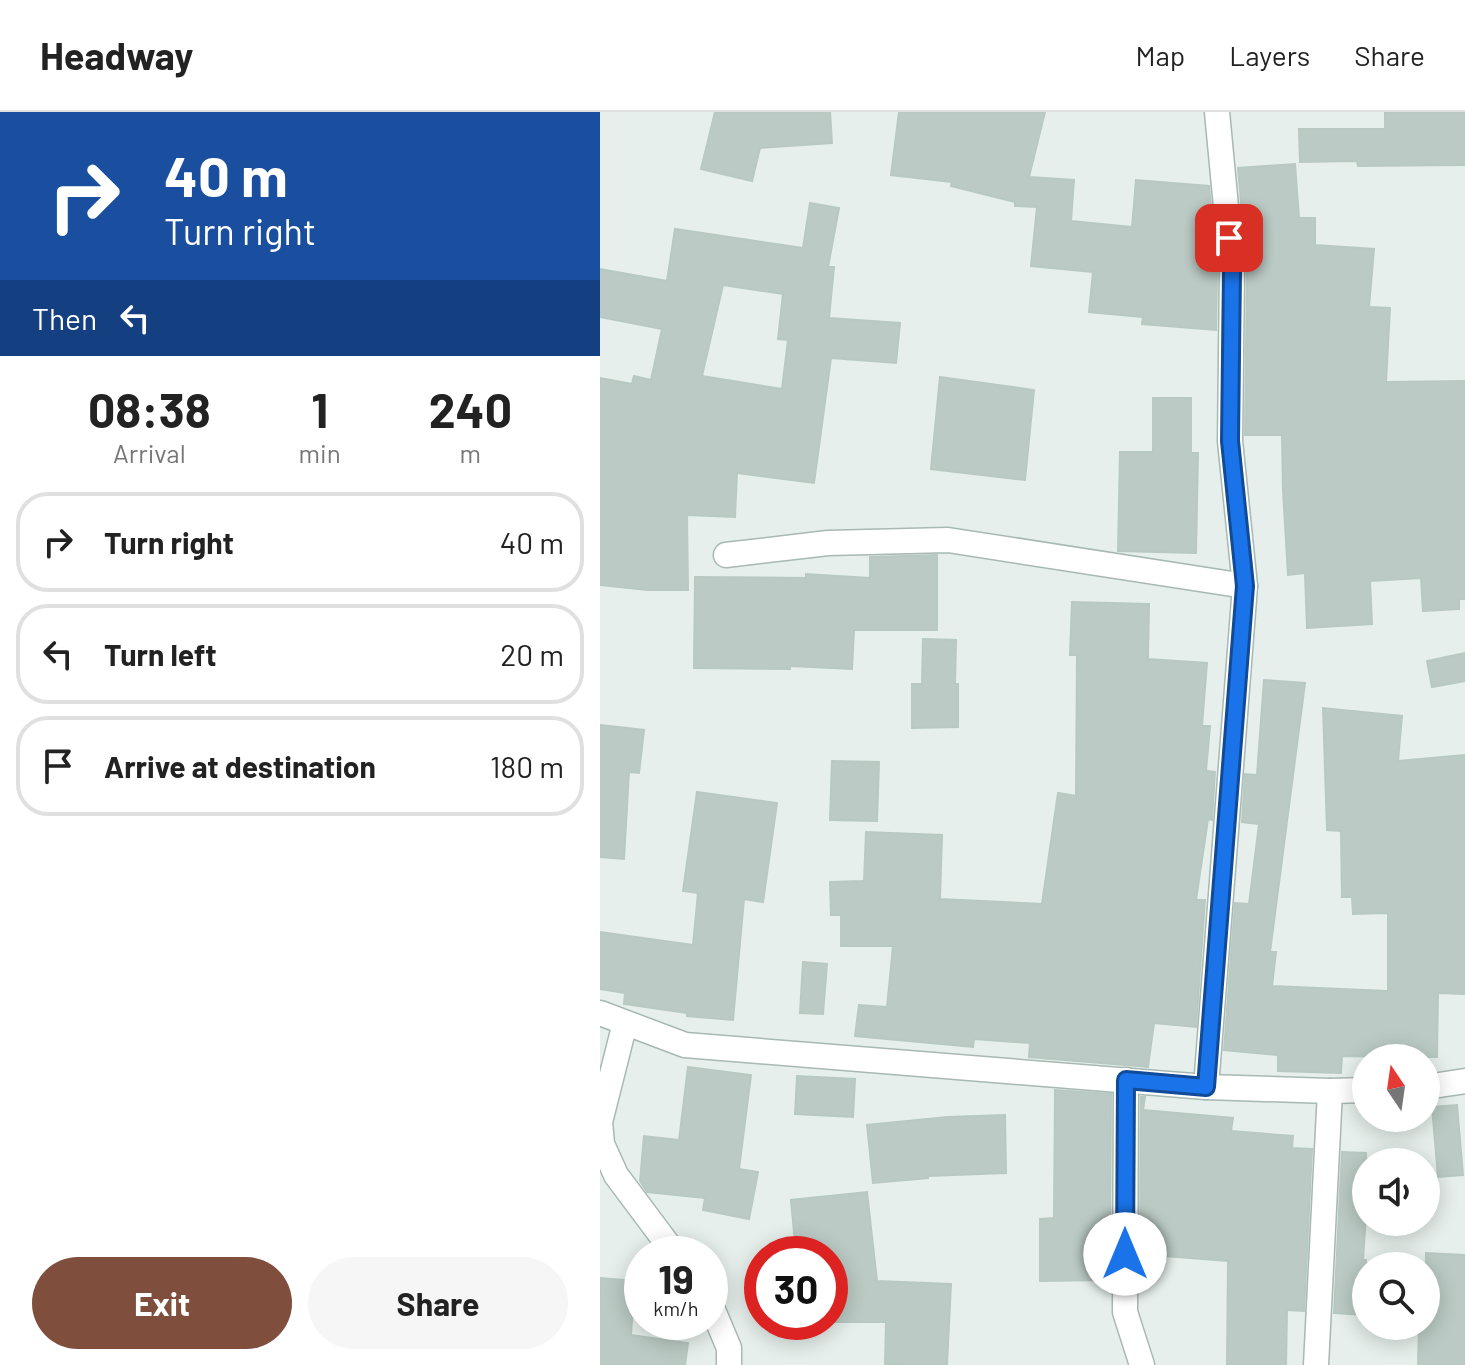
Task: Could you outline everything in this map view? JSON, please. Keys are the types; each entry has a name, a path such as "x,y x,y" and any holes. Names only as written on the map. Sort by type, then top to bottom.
{"street":[{"path":"1206,1087 1245,586 1230,441 1232,270 1217,112"},
{"path":"726,555 828,543 948,540 1245,586"},
{"path":"600,1013 685,1045 1206,1087 1352,1090"},
{"path":"625,1023 600,1122 602,1144 616,1175 662,1236"},
{"path":"1126,1080 1125,1312 1142,1365"},
{"path":"1440,1085 1465,1081"},
{"path":"1316,1365 1330,1091"},
{"path":"726,1340 729,1365"}],"building":[{"path":"715,112 830,112 832,143 760,148 752,181 701,169"},
{"path":"899,112 1045,112 1029,177 1074,180 1071,221 1132,227 1136,180 1209,186 1217,271 1216,330 1142,324 1143,317 1089,312 1093,272 1031,266 1037,207 1015,206 1015,202 951,186 952,182 891,175"},
{"path":"1385,112 1465,112 1465,165 1358,166 1357,161 1300,162 1299,129 1385,129"},
{"path":"1295,164 1299,218 1315,218 1315,245 1374,249 1369,307 1390,308 1386,382 1465,381 1465,599 1459,599 1459,609 1423,611 1421,578 1370,581 1372,624 1307,628 1305,573 1288,575 1282,435 1245,435 1247,270 1238,168"},
{"path":"810,203 839,208 828,267 834,267 829,318 900,323 896,363 831,358 814,483 737,473 735,517 687,515 688,590 600,585 600,378 632,384 634,376 651,380 662,329 600,317 600,269 667,281 675,229 803,248","holes":["723,285 783,294 778,339 788,340 782,389 702,376"]},
{"path":"940,377 1034,390 1025,480 931,469"},
{"path":"1153,398 1191,398 1191,453 1198,453 1196,553 1118,551 1120,452 1153,452"},
{"path":"937,555 937,630 854,630 852,669 790,666 790,669 694,668 695,577 806,578 806,574 870,578 870,557"},
{"path":"1072,602 1149,604 1148,659 1207,663 1202,726 1210,726 1206,771 1215,772 1212,820 1208,819 1196,900 1205,900 1196,1027 1154,1023 1148,1067 1029,1057 1030,1043 974,1039 973,1047 855,1036 859,1005 887,1007 893,946 841,946 841,915 831,915 830,882 864,881 866,832 942,835 940,899 1042,904 1058,793 1076,796 1077,655 1070,655"},
{"path":"923,639 956,640 958,727 912,728 912,684 922,684"},
{"path":"1465,653 1465,681 1432,687 1427,661"},
{"path":"1264,680 1305,683 1270,952 1276,952 1272,986 1388,991 1388,913 1353,914 1352,897 1342,897 1341,831 1327,830 1323,708 1402,716 1398,761 1465,755 1465,994 1438,993 1437,1044 1352,1044 1352,1056 1342,1056 1341,1073 1278,1071 1278,1055 1224,1050 1235,903 1249,904 1259,824 1242,822 1245,774 1257,775"},
{"path":"600,725 644,730 639,773 629,772 624,859 600,857"},
{"path":"832,761 879,762 877,821 830,820"},
{"path":"697,792 777,803 763,902 744,899 733,1020 687,1016 687,1013 624,1004 625,993 600,989 600,932 693,945 698,893 683,891"},
{"path":"803,962 827,964 823,1014 800,1013"},
{"path":"688,1067 751,1075 739,1169 758,1172 749,1219 703,1210 705,1198 647,1192 640,1181 644,1136 679,1140"},
{"path":"797,1076 855,1079 853,1117 795,1114"},
{"path":"1055,1090 1111,1094 1110,1251 1106,1251 1106,1280 1040,1281 1040,1219 1054,1218"},
{"path":"1141,1097 1145,1097 1143,1110 1233,1118 1231,1131 1293,1136 1292,1148 1312,1149 1304,1311 1287,1310 1286,1365 1227,1365 1228,1261 1140,1254"},
{"path":"1457,1105 1463,1175 1440,1177 1440,1148 1436,1148 1434,1132 1440,1132 1440,1106"},
{"path":"1005,1115 1006,1173 928,1176 873,1183 867,1125"},
{"path":"1342,1152 1352,1152 1352,1236 1365,1236 1364,1252 1352,1252 1352,1314 1334,1313"},
{"path":"867,1192 877,1281 951,1284 947,1365 885,1364 886,1322 848,1322 848,1236 794,1236 791,1200"},
{"path":"1440,1254 1465,1255 1465,1365 1418,1365 1419,1340 1440,1340"},
{"path":"600,1278 624,1280 624,1340 688,1343 685,1365 600,1365"}],"route":[{"path":"1125,1254 1126,1080 1206,1087 1245,586 1230,441 1232,270 1229,238"}]}
